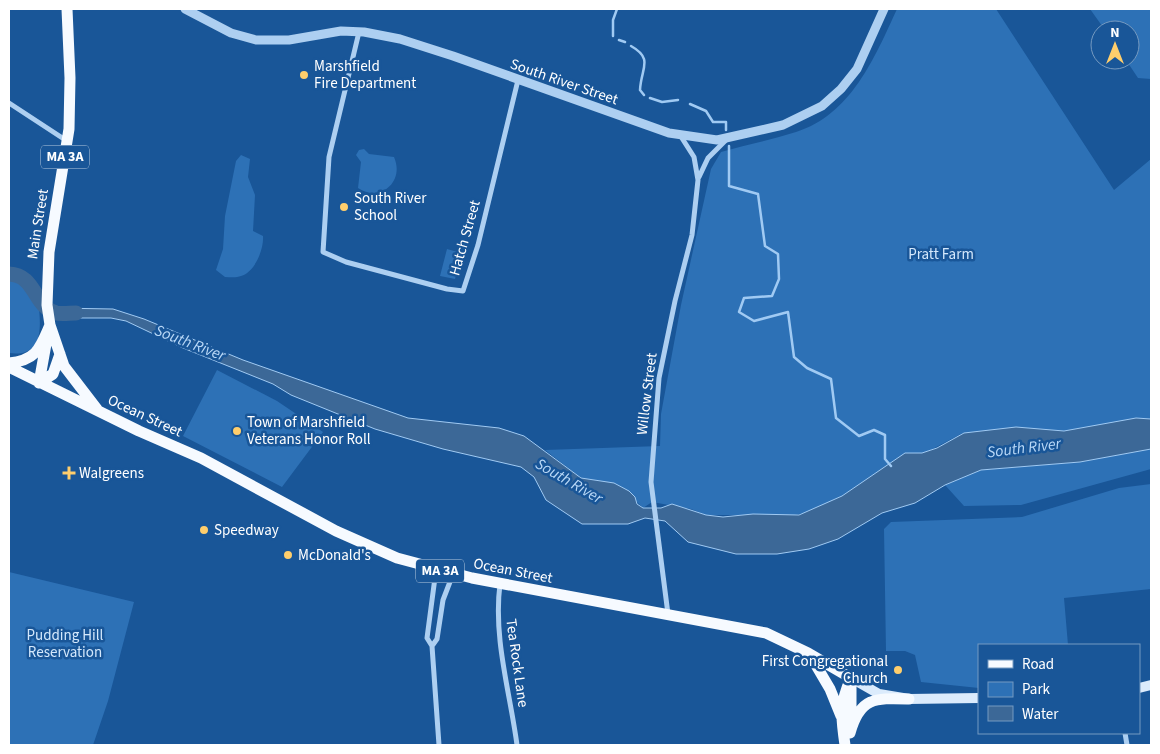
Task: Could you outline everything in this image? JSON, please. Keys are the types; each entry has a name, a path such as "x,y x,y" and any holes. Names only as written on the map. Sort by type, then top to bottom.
{"main road":[{"name":"Main Street","path":"60,352 49,321 47,305 49,252 67,142 70,78 66,9"},
{"name":"Main Street","path":"39,383 49,321"},
{"path":"9,363 28,358 40,350 49,321"},
{"path":"39,383 53,374 60,352"},
{"name":"MA 3A","path":"60,352 64,366 98,410"},
{"name":"Ocean Street","path":"9,367 39,383 201,458 356,541 395,557 436,570 500,584 668,614 766,634 808,653 879,694 909,699 978,698"},
{"path":"808,653 830,689 841,716 847,745"},
{"path":"841,716 842,702 851,678"},
{"path":"850,733 851,678"},
{"path":"847,745 858,711 869,702 888,698 909,699"}],"street":[{"name":"South River Street","path":"185,9 231,34 256,40 289,40 341,31 359,32 419,44 680,135 703,140 727,139 783,125 822,106 841,89 857,69 884,9"},
{"name":"Hatch Street","path":"359,32 329,157 323,252 346,262 447,289 463,291 478,245 518,80"},
{"path":"9,103 67,142"},
{"name":"Willow Street","path":"668,614 652,502 652,462 659,378 675,301 692,235 698,180 694,157 680,135"},
{"name":"Willow Street","path":"698,180 708,158 727,139"},
{"path":"436,570 428,638 432,646 439,745"},
{"path":"432,646 437,639 442,600 453,574"},
{"name":"Tea Rock Lane","path":"500,584 497,612 499,633 517,745"}],"green space":[{"name":"Pratt Farm","path":"897,9 996,9 1114,190 1151,159 1151,419 1136,418 1066,435 963,433 843,496 809,512 794,515 706,515 691,509 652,502 643,508 622,487 581,478 545,450 660,446 661,414 681,305 711,169 721,152 796,132 815,124 832,112 859,82 870,65"},
{"path":"1090,9 1151,9 1151,79 1138,78 1133,70 1140,70 1140,20 1098,20"},
{"path":"364,149 369,154 394,157 397,166 396,174 388,188 374,193 358,188 361,162 356,155 359,150"},
{"path":"241,155 250,159 248,177 255,195 253,231 263,236 263,241 258,259 246,274 239,277 225,277 216,270 223,249 225,216 236,161"},
{"path":"447,249 461,253 455,279 440,276"},
{"path":"9,266 11,268 10,277 22,284 38,300 40,329 38,337 35,345 21,353 9,353"},
{"path":"217,370 277,401 323,432 282,487 183,436"},
{"path":"1151,449 1151,469 1021,505 964,506 945,485 981,470 1080,462"},
{"path":"1151,484 1151,589 1064,598 1068,644 978,644 978,688 921,682 915,655 905,651 886,651 884,529 891,522 1022,517 1119,488"},
{"name":"Pudding Hill Reservation","path":"9,572 134,602 108,701 93,745 9,745"}],"water":[{"path":"56,308 113,309 144,319 243,360 408,418 499,428 524,436 581,478 614,483 629,491 635,497 637,504 643,508 661,508 672,504 706,515 723,517 753,514 799,515 842,496 905,453 922,453 937,448 964,433 1016,427 1064,431 1136,418 1151,419 1151,449 1080,462 981,470 945,485 915,503 882,513 838,539 809,549 777,554 736,554 688,542 665,521 645,518 628,524 582,524 546,500 534,477 521,467 443,449 375,429 291,395 273,384 183,348 126,321 111,318 56,318"}],"waterway":[{"path":"613,36 613,20 617,9"},
{"path":"619,40 625,42"},
{"path":"631,46 642,55 644,60 640,90 644,95"},
{"path":"650,98 662,102 678,100"},
{"path":"690,104 706,111 713,122 726,122 726,130"},
{"path":"729,146 729,186 758,194 765,246 778,254 779,279 772,296 744,298 739,312 754,321 788,312 794,357 807,368 831,379 836,418 859,436 874,430 885,435 885,459 891,466"},
{"name":"South River","path":"9,274 18,276 30,285 48,309 56,313 76,313"}],"place":[{"name":"Marshfield Fire Department","path":"304,75"},
{"name":"South River School","path":"344,207"},
{"name":"Town of Marshfield Veterans Honor Roll","path":"237,431"},
{"name":"Walgreens","path":"69,473"},
{"name":"Speedway","path":"204,530"},
{"name":"McDonald's","path":"288,555"},
{"name":"First Congregational Church","path":"898,670"}]}
